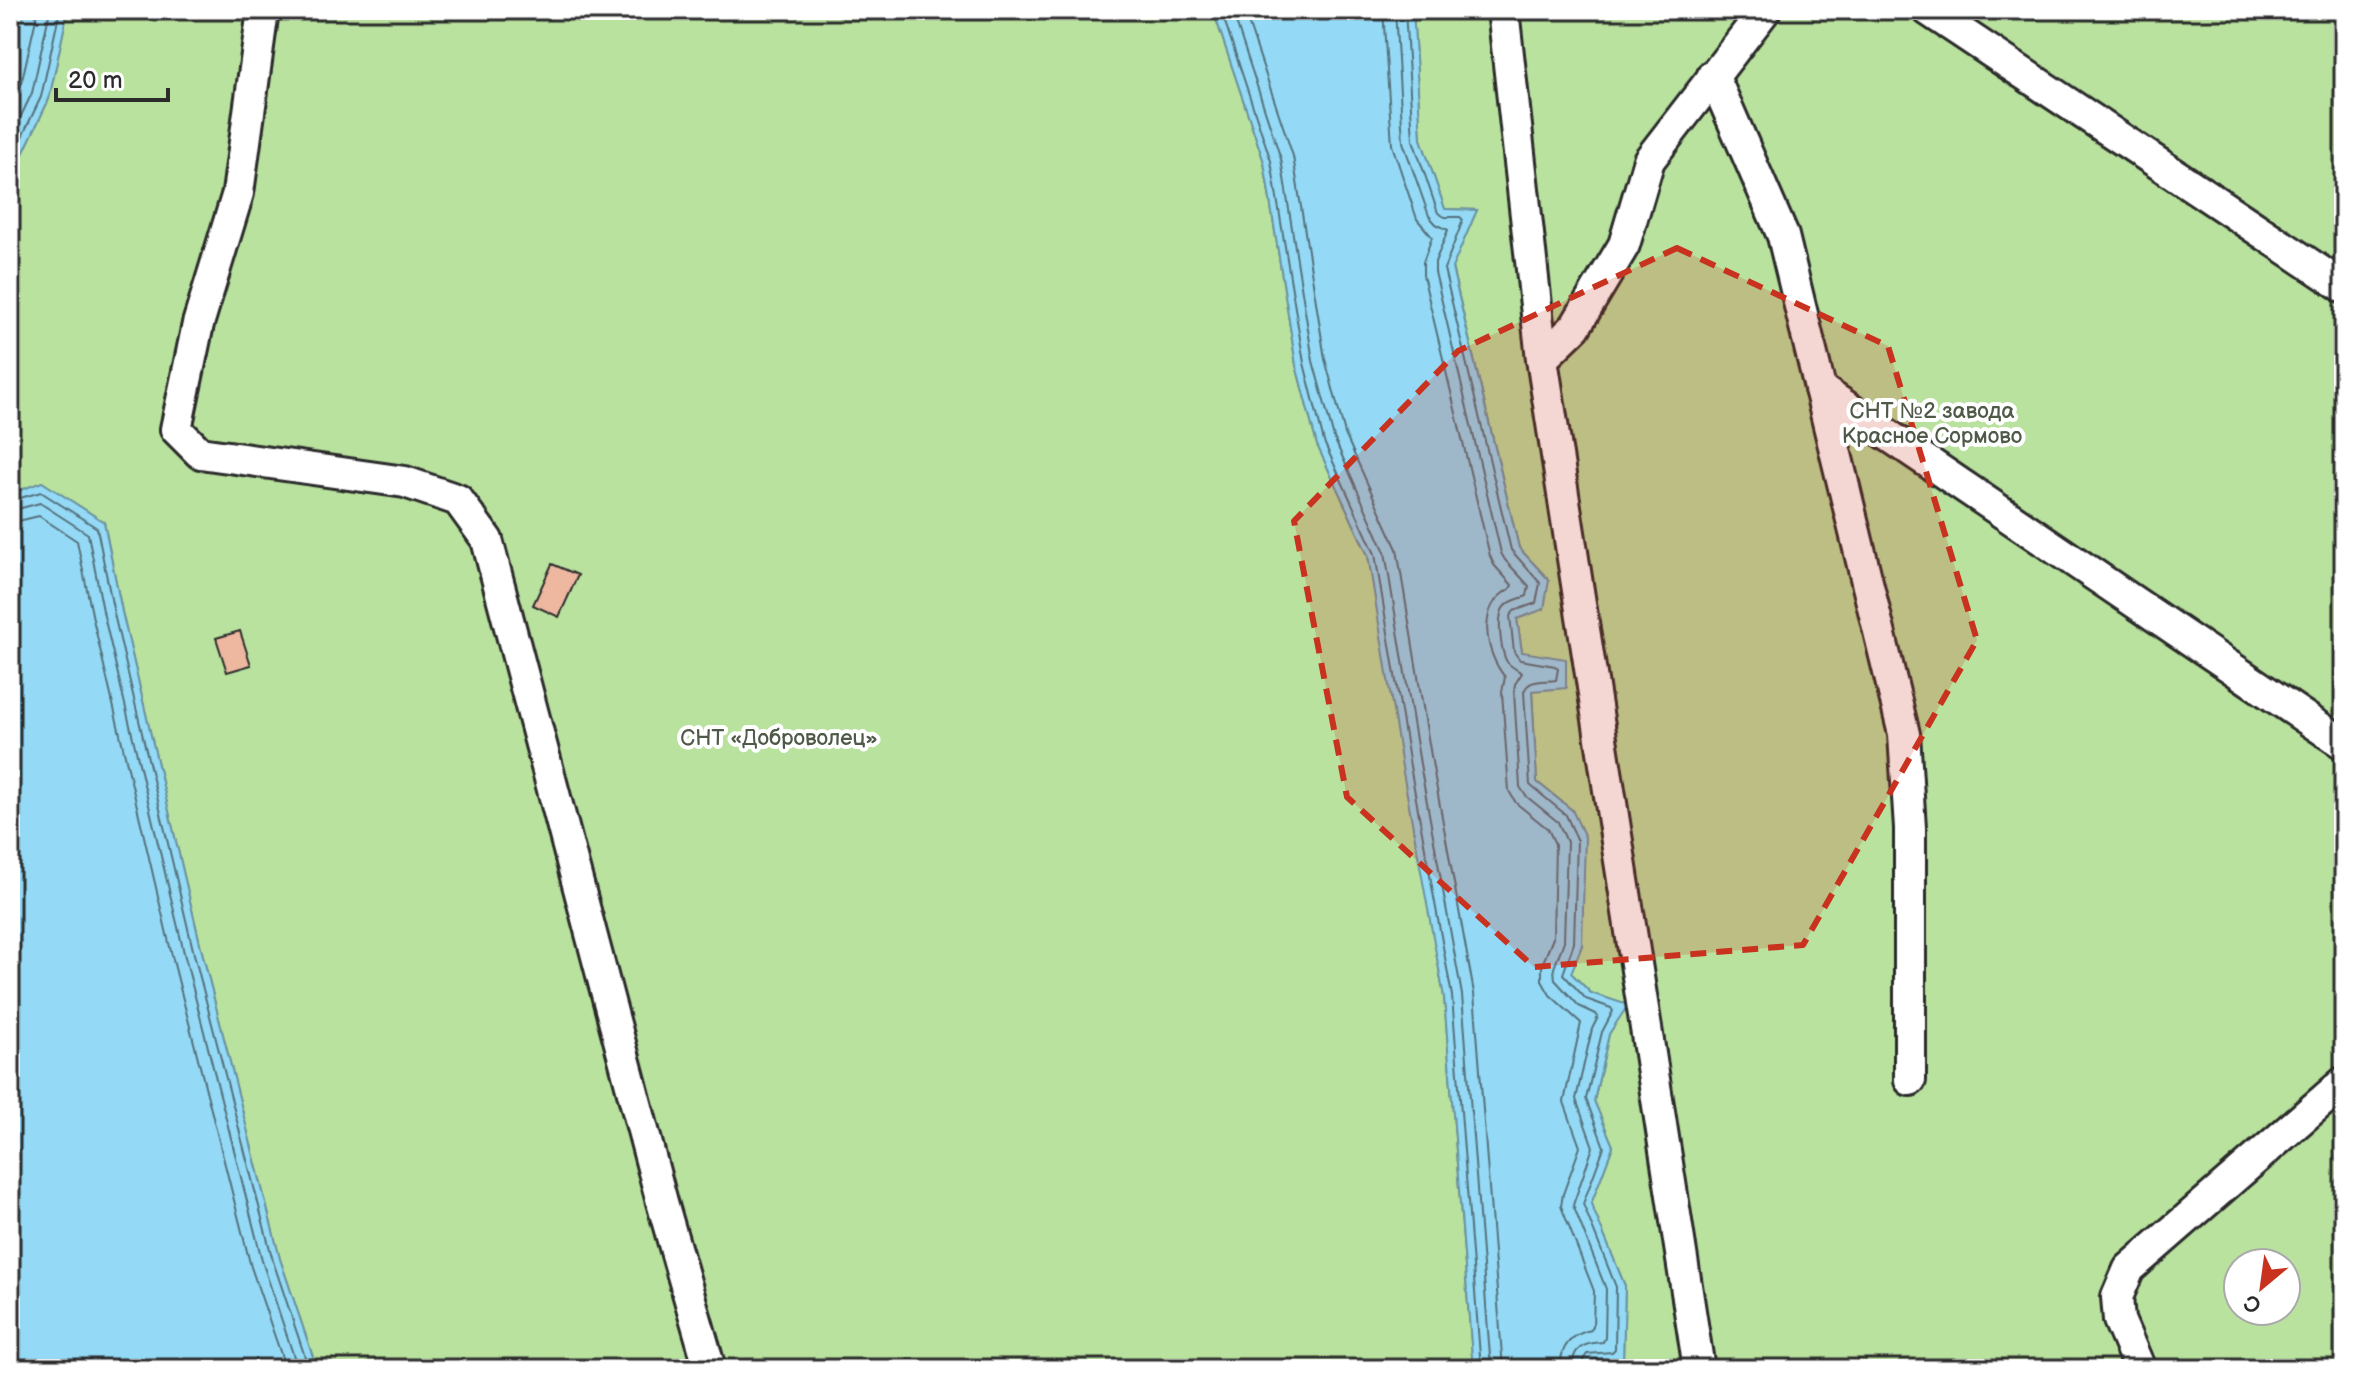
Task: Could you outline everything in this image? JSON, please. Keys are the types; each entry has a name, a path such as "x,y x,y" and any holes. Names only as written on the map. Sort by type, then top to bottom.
{"street":[{"path":"263,10 238,193 198,324 176,429 200,453 405,482 458,500 487,540 662,1202 710,1369"},
{"path":"1503,10 1542,359 1699,1369"},
{"path":"1542,359 1575,327 1624,245 1649,160 1765,10"},
{"path":"1928,10 2344,287"},
{"path":"1713,75 1783,236 1904,734 1910,828 1910,1080"},
{"path":"1820,389 2344,744"},
{"path":"2140,1369 2119,1320 2117,1297 2129,1269 2344,1082"}],"highlighted area":[{"path":"1677,248 1888,346 1977,640 1803,945 1534,967 1347,797 1294,521 1458,351"}],"green space":[{"name":"СНТ «Доброволец»","path":"68,10 1213,10 1264,162 1296,365 1317,445 1368,555 1444,997 1473,1369 317,1369 280,1259 202,952 122,612 104,522 42,482 10,494 10,181 49,99"},
{"name":"СНТ №2 завода Красное Сормово","path":"1413,10 2344,10 2344,1369 1592,1369 1590,1360 1623,1360 1625,1286 1591,1204 1613,1146 1594,1101 1609,1034 1627,1005 1591,993 1571,973 1582,945 1572,810 1537,782 1532,690 1566,687 1522,652 1517,619 1549,580 1519,548 1452,267 1477,210 1445,209 1421,139"}],"water":[{"path":"10,10 68,10 49,99 10,181"},
{"path":"1213,10 1413,10 1421,139 1445,209 1477,210 1452,268 1519,548 1549,580 1544,609 1517,619 1522,652 1566,659 1566,688 1532,691 1537,782 1572,810 1585,837 1582,945 1571,973 1591,993 1628,1005 1609,1034 1594,1101 1613,1146 1591,1204 1625,1286 1623,1361 1591,1360 1592,1369 1473,1369 1444,997 1402,767 1368,555 1317,445 1296,365 1264,162"},
{"path":"42,482 104,522 122,612 202,952 280,1259 317,1369 10,1369 10,494"}],"building":[{"path":"552,564 578,575 559,617 533,605"},
{"path":"240,631 251,665 227,672 216,638"}]}
